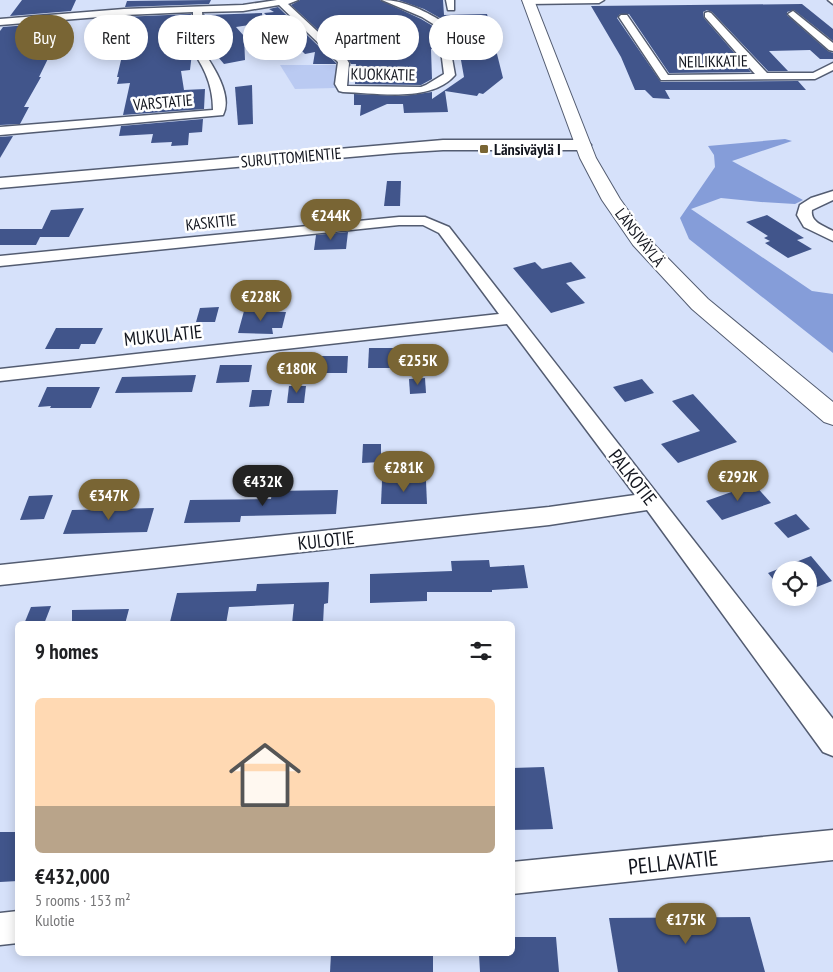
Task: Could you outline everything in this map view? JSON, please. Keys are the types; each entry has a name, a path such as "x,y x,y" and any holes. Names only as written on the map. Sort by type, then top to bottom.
{"main road":[{"name":"LÄNSIVÄYLÄ","path":"528,0 582,145 611,200 654,258 718,320 833,416"}],"street":[{"path":"0,22 124,12 197,11 282,3 294,0"},
{"name":"KUOKKATIE","path":"282,3 342,60 344,64 340,84 343,89 421,90 430,88 450,74 443,26 425,15 386,0"},
{"path":"528,0 599,0"},
{"name":"VARSTATIE","path":"0,131 218,114 218,88 215,76 192,42 198,21 197,11"},
{"path":"793,14 833,48"},
{"path":"708,15 764,77"},
{"name":"NEILIKKATIE","path":"624,17 665,78 815,76 833,66"},
{"name":"SURUTTOMIENTIE","path":"0,183 395,148 582,145"},
{"path":"833,195 816,201 805,208 804,215 809,224 833,237"},
{"name":"KASKITIE","path":"0,261 390,222 425,221"},
{"name":"PALKOTIE","path":"425,221 444,230 652,501 833,742"},
{"name":"MUKULATIE","path":"0,375 510,318"},
{"name":"KULOTIE","path":"0,575 539,517 652,501"},
{"name":"PELLAVATIE","path":"515,878 833,845"},
{"path":"0,929 15,927"}],"shaded area":[{"path":"280,65 337,65 335,88 295,89"},
{"path":"785,139 792,141 732,161 803,200 795,204 721,198 691,209 812,291 833,294 833,353 689,239 680,218 715,167 714,155 708,146"}],"building":[{"path":"22,0 76,0 71,11 10,16"},
{"path":"211,0 209,4 125,7 127,1"},
{"path":"300,0 380,0 412,15 317,15 317,29 307,20 307,15 302,15 291,5"},
{"path":"398,0 443,0 444,15 435,15 424,9"},
{"path":"802,4 833,29 833,41 794,10 787,12 787,15 828,51 833,53 833,59 820,59 810,50 769,51 788,71 768,71 712,12 707,10 703,12 704,18 751,72 669,73 629,14 620,14 617,18 661,82 798,81 806,90 665,90 670,99 653,98 645,90 635,90 621,57 591,6"},
{"path":"278,7 286,15 266,15 264,13 274,12 269,9"},
{"path":"262,13 262,15 243,15 243,26 236,27 243,35 243,60 245,60 224,64 221,60 233,60 233,15 205,15"},
{"path":"487,14 487,15 444,15"},
{"path":"158,15 158,60 191,60 190,70 181,71 184,90 205,89 204,109 123,115 130,83 117,84 121,60 148,60 148,16"},
{"path":"419,18 429,24 429,60 431,60 432,79 421,85 355,84 356,64 351,64 349,60 419,60"},
{"path":"15,26 15,60 47,60 39,77 41,77 24,107 29,107 20,124 0,125 0,31 3,27"},
{"path":"307,35 317,45 317,60 333,60 336,64 313,64 315,52 307,54"},
{"path":"461,60 498,60 503,78 483,94 479,93 477,96 445,91 448,112 404,113 403,104 387,104 360,116 361,105 354,105 354,94 403,96 432,92 432,99 464,77"},
{"path":"252,85 253,124 238,125 235,87"},
{"path":"203,119 202,132 189,133 188,145 171,146 172,142 151,143 153,134 119,136 121,126"},
{"path":"13,136 0,158 0,137"},
{"path":"387,181 401,181 400,206 384,206"},
{"path":"321,201 350,201 349,220 318,223"},
{"path":"84,208 69,237 40,237 36,245 0,245 0,229 42,229 51,210"},
{"path":"767,215 804,238 797,240 812,249 788,258 765,243 770,241 764,238 768,236 746,222"},
{"path":"348,232 346,249 314,250 316,235"},
{"path":"535,262 542,269 571,262 586,278 566,283 585,303 551,313 513,268"},
{"path":"219,307 215,322 196,322 200,308"},
{"path":"244,311 286,312 282,328 272,328 273,334 238,333"},
{"path":"56,328 103,328 95,344 81,344 79,349 45,349"},
{"path":"369,348 410,348 409,368 368,368"},
{"path":"310,356 348,356 347,373 308,373"},
{"path":"220,365 252,365 249,382 216,383"},
{"path":"196,375 192,392 115,393 122,377"},
{"path":"425,378 426,393 410,394 409,379"},
{"path":"642,379 654,393 625,402 613,387"},
{"path":"289,386 306,386 304,403 287,403"},
{"path":"47,387 100,387 91,408 38,407"},
{"path":"252,390 272,390 269,406 249,407"},
{"path":"693,394 737,442 678,463 661,444 700,431 672,401"},
{"path":"363,444 381,444 381,462 362,463"},
{"path":"382,481 426,481 427,504 381,504"},
{"path":"754,484 771,503 722,520 706,501"},
{"path":"338,490 336,514 241,516 240,522 184,523 190,500 271,499 272,491"},
{"path":"53,495 44,519 20,520 29,496"},
{"path":"154,508 147,532 63,534 72,510"},
{"path":"796,514 810,529 788,538 774,523"},
{"path":"811,556 815,561 798,561"},
{"path":"489,560 490,567 524,565 528,588 492,590 492,592 427,592 427,601 370,603 370,574 452,571 451,561"},
{"path":"817,563 832,581 817,587"},
{"path":"329,582 328,603 324,604 323,621 292,621 294,604 229,607 227,621 170,621 177,593 256,591 257,584"},
{"path":"51,606 45,621 25,621 31,607"},
{"path":"129,609 126,621 72,621 72,610"},
{"path":"544,767 553,829 515,830 515,768"},
{"path":"0,832 15,832 15,881 0,882"},
{"path":"750,917 765,972 618,972 609,918"},
{"path":"515,937 556,937 559,972 480,972 479,956 515,956"},
{"path":"331,956 433,956 433,972 330,972"}],"place":[{"name":"Länsiväylä I","path":"484,149"}]}
